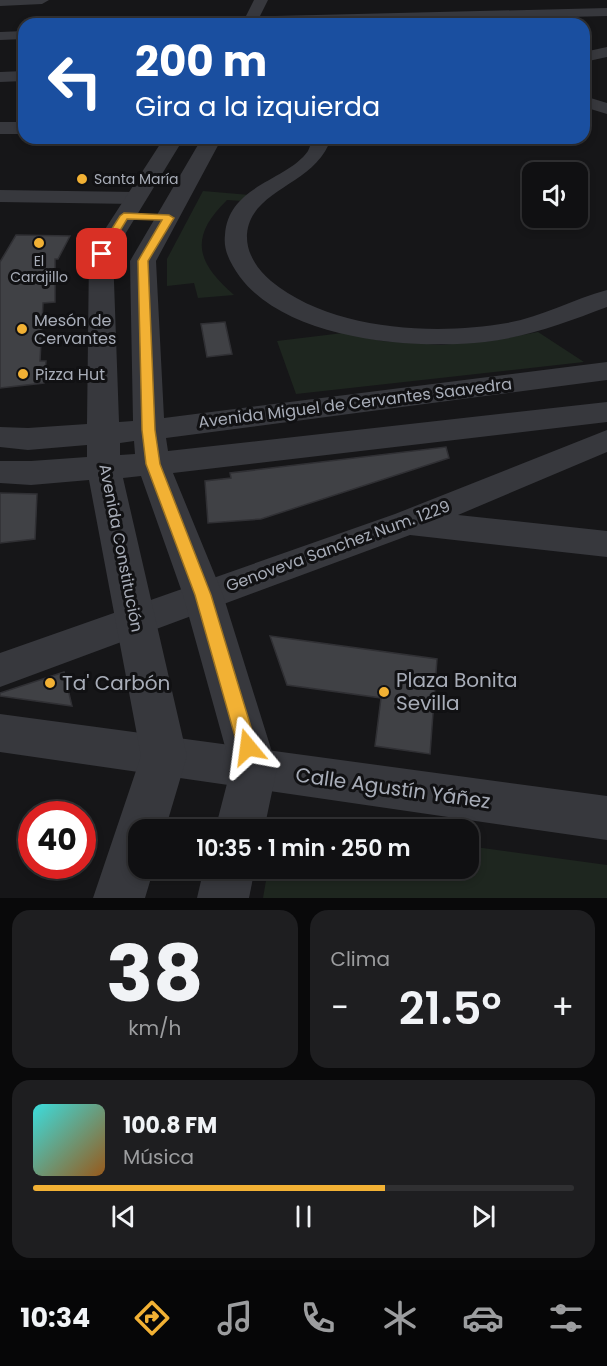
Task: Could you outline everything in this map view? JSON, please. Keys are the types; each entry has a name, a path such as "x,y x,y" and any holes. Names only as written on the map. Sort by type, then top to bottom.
{"street":[{"path":"0,2 42,0"},
{"path":"252,18 261,0"},
{"path":"524,0 530,14"},
{"path":"276,18 282,6"},
{"path":"402,18 607,12"},
{"path":"0,36 18,35"},
{"path":"590,56 607,52"},
{"path":"0,77 18,76"},
{"path":"590,103 607,109"},
{"path":"0,128 18,128"},
{"name":"Avenida Constitución","path":"164,756 104,469 102,254 170,144"},
{"path":"209,144 143,261 149,430 153,464 203,595 254,768 242,819"},
{"path":"320,144 316,154 249,204 239,219 236,233 237,248 242,263 252,276 266,289 298,310 326,321 366,329 449,336 529,327 607,298"},
{"path":"0,196 130,207 169,218"},
{"name":"Avenida Miguel de Cervantes Saavedra","path":"0,437 28,439 149,430 607,371"},
{"path":"565,376 601,422"},
{"path":"0,472 31,473 104,469 601,422"},
{"name":"Genoveva Sanchez Num. 1229","path":"0,670 407,523 601,422"},
{"path":"407,523 607,544"},
{"name":"Calle Agustín Yáñez","path":"0,733 607,818"},
{"path":"144,819 164,756"},
{"path":"119,898 128,869"},
{"path":"223,898 227,879"}],"shaded area":[{"path":"203,191 250,195 243,201 227,200 215,213 202,238 205,260 221,283 234,295 198,298 194,283 167,286 167,259"},
{"path":"538,332 584,362 296,394 277,341 343,333 382,341 441,345 490,341"},
{"path":"479,848 607,865 607,898 263,898 266,879 479,879"}],"building":[{"path":"16,235 70,236 58,259 55,259 55,302 43,303 40,361 46,361 44,383 0,388 0,262"},
{"path":"225,322 232,354 207,357 201,324"},
{"path":"446,447 449,458 261,519 208,523 205,481 231,478 230,473"},
{"path":"0,493 37,494 35,539 0,543"},
{"name":"Plaza Bonita Sevilla","path":"270,636 437,659 430,754 375,746 381,698 287,685"},
{"name":"Ta' Carbón","path":"64,672 72,706 0,696 0,693"}],"place":[{"name":"Santa María","path":"82,179"},
{"name":"El Carajillo","path":"39,243"},
{"name":"Mesón de Cervantes","path":"22,329"},
{"name":"Pizza Hut","path":"23,374"},
{"name":"Ta' Carbón","path":"50,683"},
{"name":"Plaza Bonita Sevilla","path":"384,692"}],"route":[{"path":"102,254 124,216 169,218 143,261 149,430 153,464 203,595 248,747"}]}
